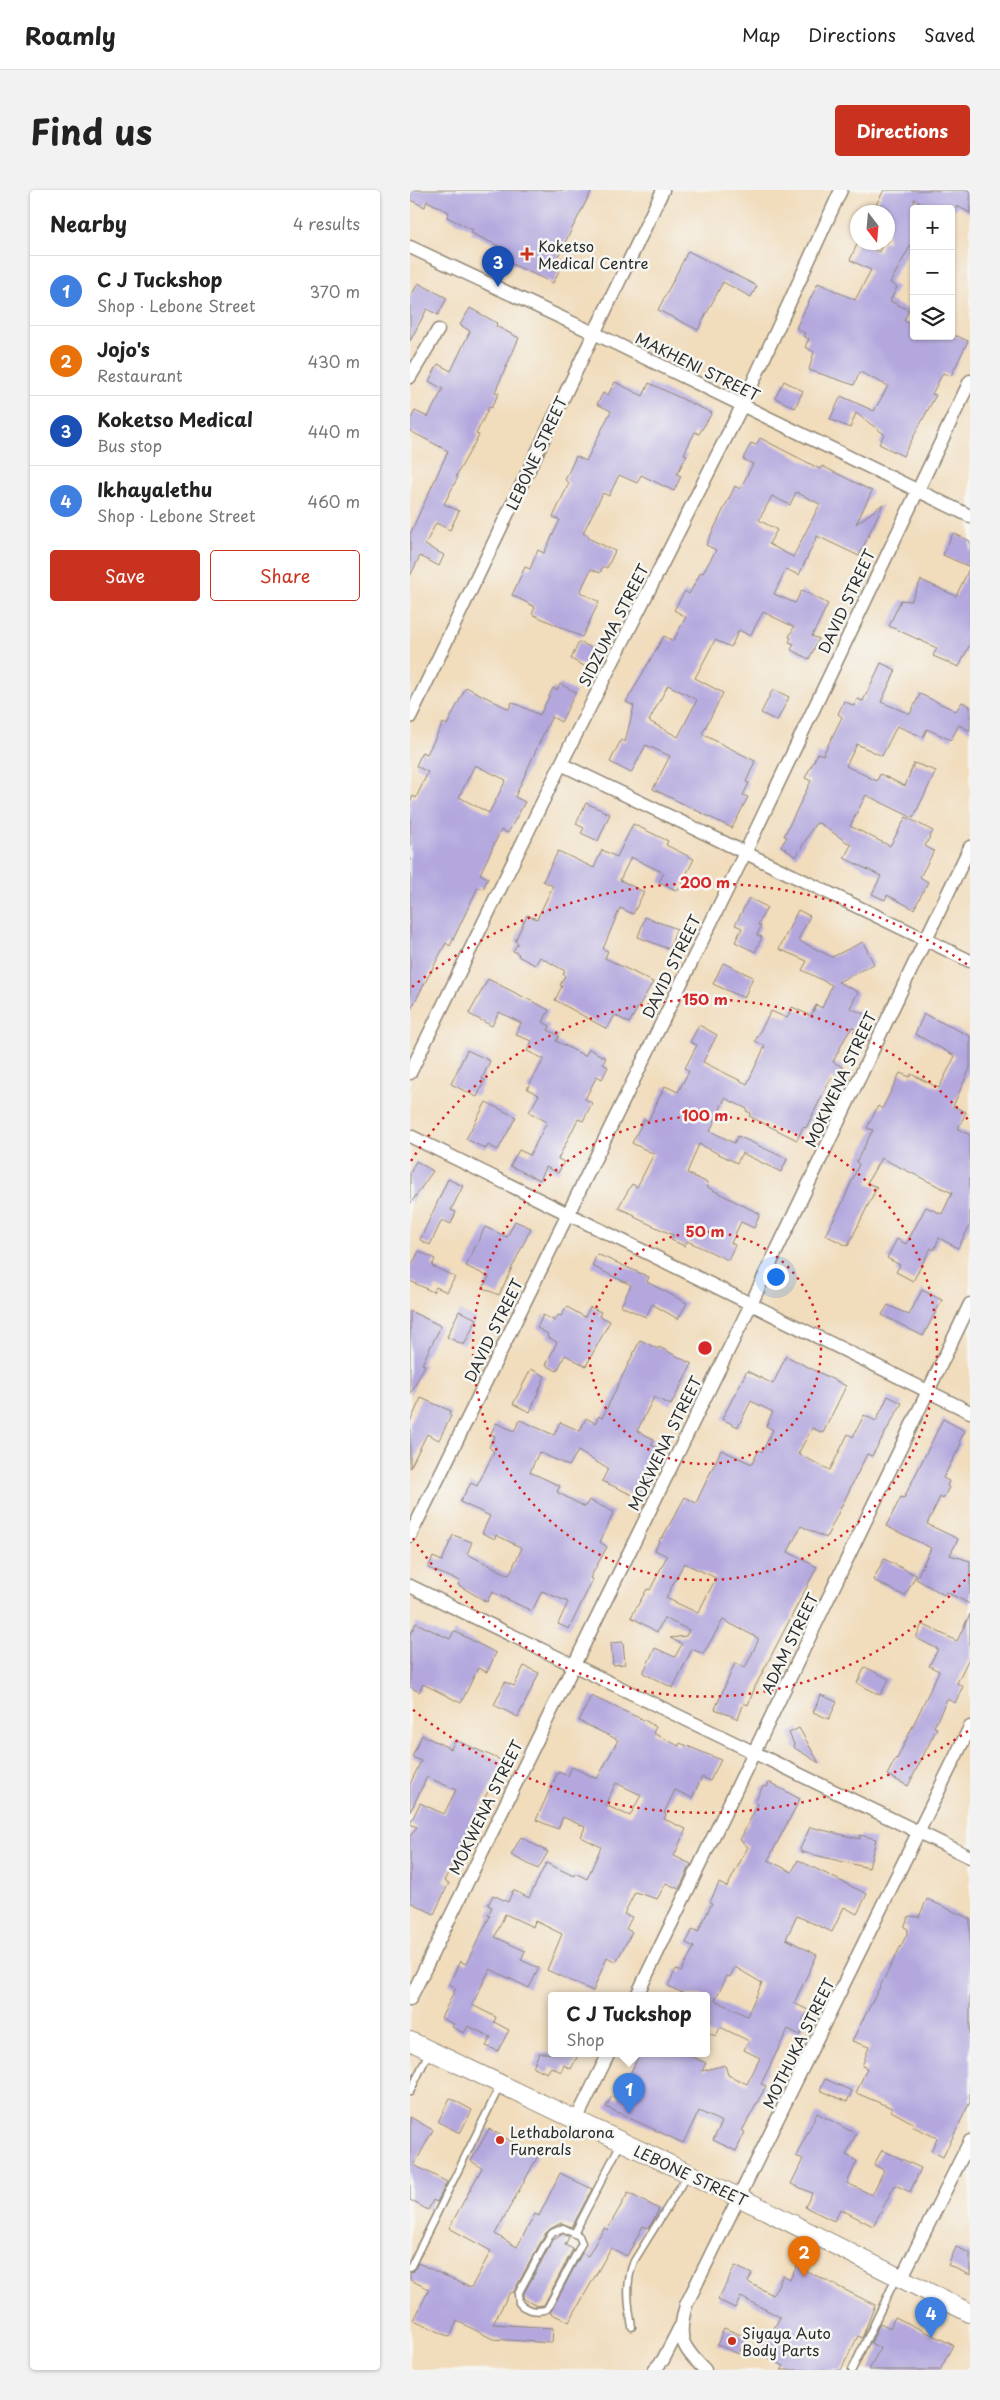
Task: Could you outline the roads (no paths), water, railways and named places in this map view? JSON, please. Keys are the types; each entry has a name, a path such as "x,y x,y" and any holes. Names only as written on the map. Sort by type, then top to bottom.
{"street":[{"name":"LEBONE STREET","path":"410,717 663,190"},
{"name":"SIDZUMA STREET","path":"410,1073 561,764 742,406 842,190"},
{"name":"MAKHENI STREET","path":"410,247 594,333 970,516"},
{"path":"410,377 438,330"},
{"name":"DAVID STREET","path":"410,1536 745,853 970,381"},
{"path":"561,764 970,961"},
{"name":"MOKWENA STREET","path":"410,1999 751,1304 970,847"},
{"path":"410,1136 970,1412"},
{"name":"ADAM STREET","path":"638,1992 970,1304"},
{"path":"410,1586 970,1857"},
{"name":"MOTHUKA STREET","path":"654,2370 663,2360 680,2327 686,2305 970,1727"},
{"name":"LEBONE STREET","path":"410,2041 689,2173 970,2312"},
{"path":"576,2120 607,2057"},
{"path":"899,2278 970,2141"},
{"path":"680,2327 686,2351 705,2370"}],"lane":[{"path":"410,2092 430,2050"},
{"path":"410,2268 501,2085"},
{"path":"574,2234 622,2142"},
{"path":"632,2327 628,2295 630,2272 634,2261 689,2173"},
{"path":"563,2228 574,2234 582,2239 582,2243 547,2309 539,2311 520,2305 518,2294 552,2233 563,2228"},
{"path":"852,2370 899,2278"}],"place":[{"name":"Koketso Medical Centre","path":"527,254"},
{"name":"Koketso Medical","path":"498,287"},
{"name":"C J Tuckshop","path":"629,2114"},
{"name":"Lethabolarona Funerals","path":"500,2140"},
{"name":"Jojo's","path":"804,2277"},
{"name":"Ikhayalethu","path":"931,2338"},
{"name":"Siyaya Auto Body Parts","path":"732,2341"}]}
